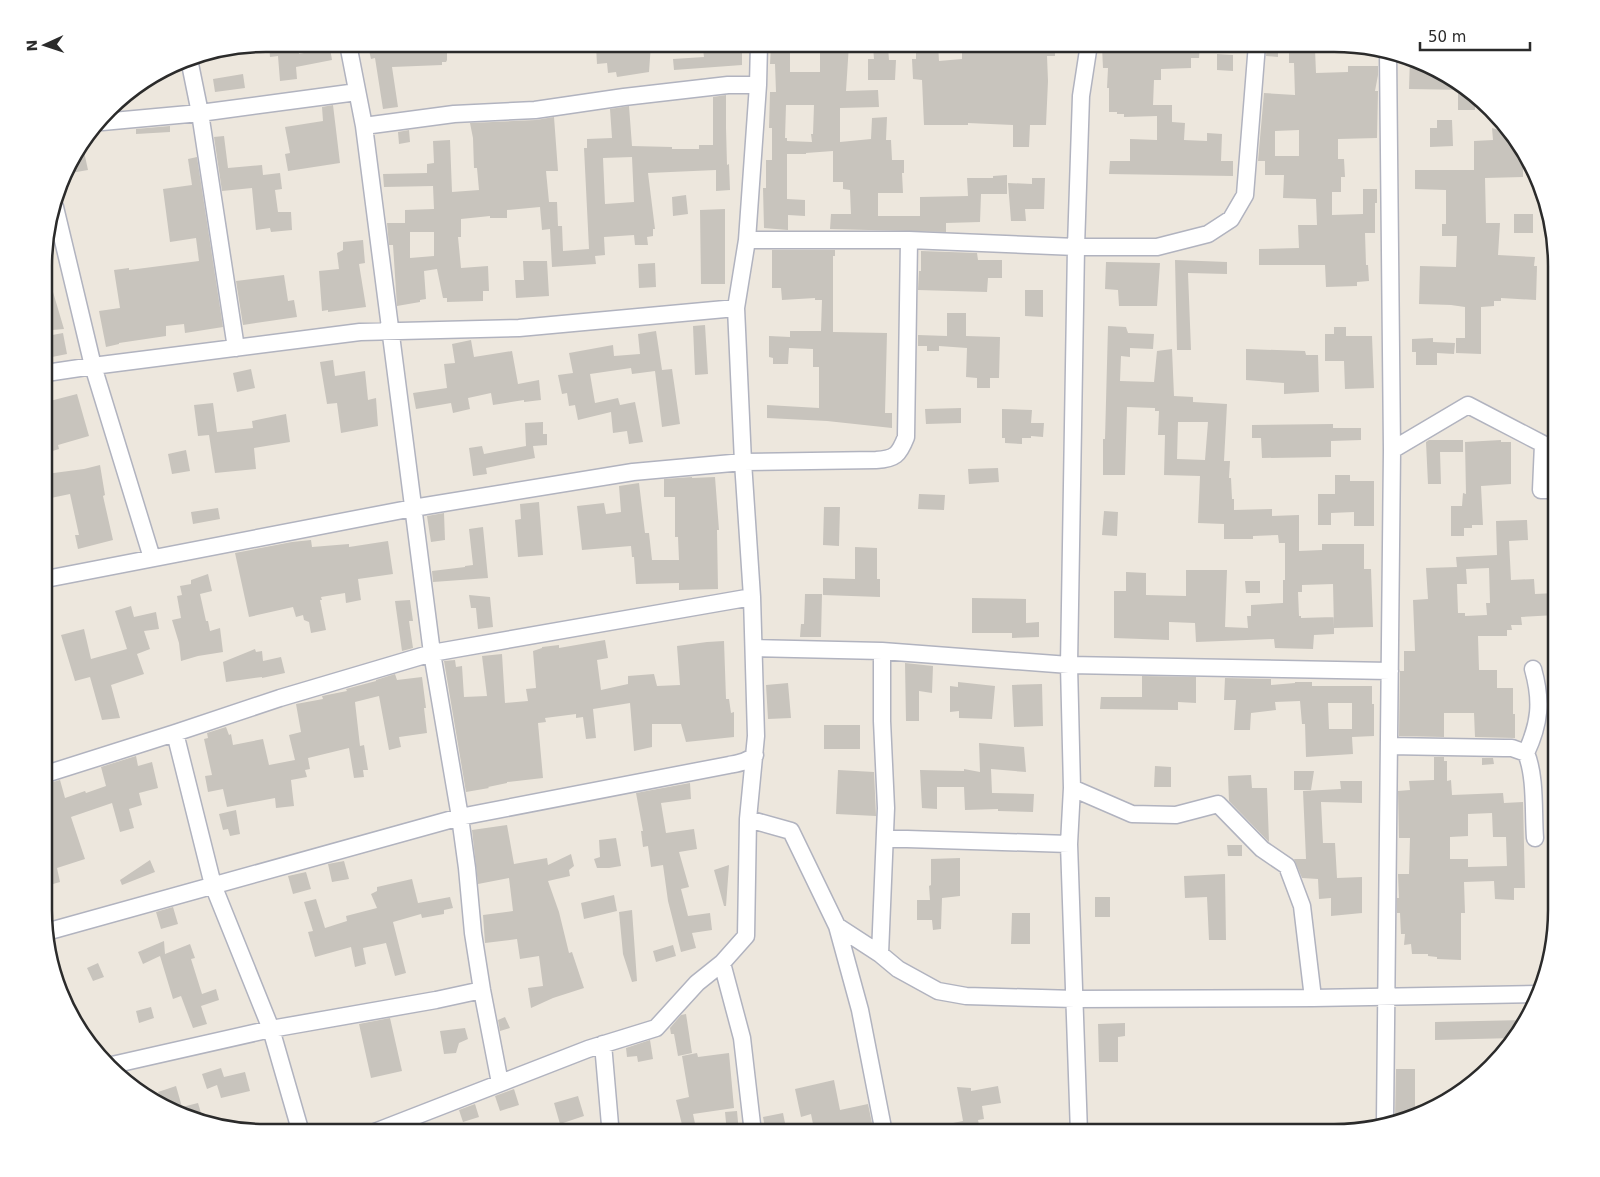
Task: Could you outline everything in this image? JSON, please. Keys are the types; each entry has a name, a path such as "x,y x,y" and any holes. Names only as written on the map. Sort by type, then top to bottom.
{"street":[{"path":"350,53 364,126 432,653 460,817 473,933 482,990 500,1083"},
{"path":"395,1124 604,1044 656,1028 697,983 722,963 746,936 748,819 756,747 752,598 736,308 748,240 759,53"},
{"path":"1079,1124 1069,844 1072,788 1069,664 1076,247 1081,96 1088,53"},
{"path":"748,240 909,240 1076,247 1157,247 1208,234 1231,220 1245,195 1256,53"},
{"path":"1385,1118 1392,450 1388,60"},
{"path":"190,67 200,112 236,348"},
{"path":"364,126 454,114 535,110 728,85 758,85"},
{"path":"110,121 357,92"},
{"path":"58,220 93,366 152,558"},
{"path":"52,578 413,508 633,472 743,462 886,459 896,456 906,438 909,240"},
{"path":"52,372 360,332 519,328 736,308"},
{"path":"1392,450 1468,405 1544,444 1542,490 1548,490"},
{"path":"52,772 280,698 432,653 752,598"},
{"path":"754,648 882,651 1069,664 1390,671"},
{"path":"880,954 886,808 882,721 882,651"},
{"path":"1526,754 1538,721 1538,686 1533,669"},
{"path":"175,733 213,885 271,1029 298,1124"},
{"path":"1389,746 1504,748 1519,750 1526,754 1532,776 1534,838"},
{"path":"53,930 460,817 744,762 755,755"},
{"path":"1072,788 1132,814 1176,815 1218,804 1262,849 1287,866 1302,906 1313,998"},
{"path":"748,819 790,831 838,926 860,1010 882,1124"},
{"path":"885,840 1069,844"},
{"path":"838,926 880,954 898,969 938,990 966,996 1075,999 1313,998 1530,994"},
{"path":"722,963 742,1038 752,1124"},
{"path":"117,1064 271,1029 482,990"},
{"path":"604,1044 610,1124"}],"building":[{"path":"270,53 331,53 332,60 296,67 297,79 280,81 278,56 270,57"},
{"path":"370,53 447,53 447,60 442,62 442,65 392,67 398,107 383,109 375,58 371,59"},
{"path":"596,53 650,53 649,72 617,77 616,72 608,73 607,63 597,64"},
{"path":"704,53 742,53 742,65 674,70 673,59 704,57"},
{"path":"771,53 790,53 790,72 820,72 820,53 848,53 846,91 878,90 879,107 840,108 840,142 871,139 872,118 887,117 886,140 891,140 892,160 904,160 904,173 902,173 903,193 878,193 878,216 920,216 920,197 968,196 967,178 993,178 993,176 1007,175 1007,194 981,194 980,222 946,223 946,232 830,229 831,214 851,214 850,190 843,189 843,182 833,182 833,151 787,154 787,199 805,200 805,216 788,215 788,230 764,228 763,188 766,188 766,160 772,160 772,128 769,128 770,92 776,92 775,64 770,64","holes":["786,105 814,105 813,134 811,134 812,142 787,141 787,138 785,138"]},
{"path":"874,53 888,53 889,60 896,60 895,80 868,80 868,59 874,59"},
{"path":"916,53 939,53 939,61 962,59 962,53 1055,53 1055,56 1047,56 1046,125 1030,125 1029,147 1013,147 1013,125 968,123 968,125 924,125 922,80 913,79 912,59 916,59"},
{"path":"1102,53 1199,53 1199,58 1191,58 1191,68 1161,69 1161,80 1154,80 1153,105 1172,105 1172,122 1185,123 1184,140 1207,141 1207,133 1222,134 1221,161 1233,161 1233,176 1109,174 1110,161 1130,161 1130,139 1157,140 1157,116 1124,117 1124,114 1109,112 1108,68 1103,68"},
{"path":"1266,53 1278,53 1278,57 1266,56"},
{"path":"1289,53 1315,53 1316,73 1348,72 1348,66 1378,66 1375,91 1378,91 1377,138 1338,139 1338,159 1344,159 1345,177 1341,177 1341,192 1332,192 1332,215 1363,214 1363,189 1377,189 1375,233 1365,233 1366,265 1368,265 1369,281 1357,282 1357,286 1326,287 1325,265 1259,265 1259,249 1299,248 1298,225 1317,225 1316,199 1283,198 1284,175 1265,175 1265,161 1258,161 1264,93 1295,95 1294,63 1289,63","holes":["1299,130 1299,156 1275,156 1275,131"]},
{"path":"1217,54 1233,55 1233,71 1217,70"},
{"path":"1410,67 1440,81 1453,90 1409,89"},
{"path":"243,74 245,88 215,92 213,79"},
{"path":"1458,93 1475,107 1475,110 1458,110"},
{"path":"726,95 727,165 729,164 730,190 716,191 716,170 648,173 655,229 653,229 653,236 647,237 648,245 635,245 634,235 604,237 605,255 595,256 596,264 552,267 550,229 542,230 540,207 507,210 507,218 490,218 490,216 461,219 461,237 458,237 461,268 488,266 489,291 483,291 483,301 447,302 447,298 443,298 437,269 424,271 426,299 420,300 420,302 397,306 393,245 389,245 387,223 405,223 405,210 434,209 433,186 384,187 383,174 427,173 427,164 434,163 433,141 450,140 452,192 479,190 477,168 474,168 473,138 470,123 536,120 554,117 558,171 546,171 549,202 557,202 558,226 562,226 563,251 589,249 584,148 587,148 587,139 612,138 610,109 629,106 632,146 699,149 699,145 713,145 713,97","holes":["632,157 634,202 605,204 603,158","410,232 434,232 434,256 410,258"]},
{"path":"333,105 340,163 288,171 285,154 290,153 285,127 323,121 322,107"},
{"path":"1437,120 1452,120 1453,146 1430,147 1430,128 1437,128"},
{"path":"170,126 170,132 136,134 136,129"},
{"path":"1492,128 1497,129 1503,136 1519,160 1523,168 1523,177 1485,178 1486,223 1500,223 1498,255 1535,257 1534,266 1537,266 1536,300 1501,298 1501,301 1494,301 1494,306 1481,307 1481,354 1456,353 1456,338 1465,338 1465,307 1419,304 1420,266 1456,267 1457,236 1442,236 1442,224 1446,224 1446,190 1415,189 1415,170 1474,170 1474,141 1493,140"},
{"path":"409,130 410,142 399,144 398,132"},
{"path":"224,136 228,168 262,165 263,175 280,173 282,189 275,190 278,212 291,212 292,230 271,232 270,228 256,230 252,188 222,191 214,137"},
{"path":"85,155 88,170 75,172"},
{"path":"197,157 223,327 185,333 184,324 166,326 166,336 119,343 106,347 99,311 120,308 114,270 129,268 129,270 199,261 196,238 170,242 163,189 192,185 188,159"},
{"path":"1032,178 1045,178 1044,209 1025,209 1026,221 1011,221 1008,183 1032,184"},
{"path":"686,195 688,214 673,216 672,197"},
{"path":"725,209 725,284 701,284 700,210"},
{"path":"1514,214 1533,214 1533,233 1514,233"},
{"path":"363,240 365,263 359,264 366,307 328,312 328,310 322,311 319,271 339,269 337,253 343,250 343,242"},
{"path":"772,250 835,250 835,256 833,256 833,332 887,333 885,413 892,413 892,428 827,421 767,418 767,405 819,408 819,367 813,367 813,349 789,348 788,364 773,364 773,358 769,357 769,336 790,337 790,331 821,331 822,300 815,300 815,298 782,300 781,288 772,288"},
{"path":"921,251 977,253 978,260 1002,260 1002,278 988,278 987,292 918,290 919,271 921,271"},
{"path":"1175,260 1227,262 1227,274 1188,273 1191,350 1177,350"},
{"path":"523,261 547,261 549,296 516,298 515,280 524,280"},
{"path":"1106,262 1160,263 1157,306 1119,306 1118,290 1105,289"},
{"path":"655,263 656,287 639,288 638,264"},
{"path":"284,275 288,301 294,300 297,317 243,325 236,281"},
{"path":"1025,290 1043,290 1043,317 1025,316"},
{"path":"53,292 64,329 52,330"},
{"path":"947,313 966,313 966,336 1000,337 999,378 990,378 990,388 977,388 977,378 966,377 967,348 939,346 939,351 927,351 927,346 918,346 918,335 947,336"},
{"path":"705,325 708,374 695,375 693,326"},
{"path":"1108,326 1126,327 1128,333 1154,334 1153,349 1130,348 1130,357 1121,356 1120,381 1154,382 1157,351 1172,349 1174,396 1193,397 1193,402 1227,404 1224,461 1230,461 1229,478 1231,478 1234,510 1272,509 1272,516 1299,515 1299,551 1322,550 1322,544 1364,544 1364,569 1371,569 1373,627 1334,628 1334,634 1314,635 1313,649 1275,648 1274,639 1196,642 1195,623 1169,622 1169,640 1114,638 1114,591 1126,591 1126,572 1146,573 1146,595 1186,596 1186,570 1227,570 1225,627 1248,628 1247,616 1251,616 1251,605 1283,603 1285,543 1279,543 1278,535 1253,536 1253,539 1224,539 1224,524 1198,523 1200,476 1164,475 1165,435 1158,435 1159,411 1155,411 1155,408 1127,407 1125,475 1103,475 1103,439 1105,439","holes":["1178,422 1208,422 1205,460 1177,459","1333,584 1334,617 1301,618 1299,616 1298,592 1302,592 1302,585"]},
{"path":"1334,327 1346,327 1346,336 1372,336 1374,388 1345,389 1344,361 1325,361 1325,334 1334,334"},
{"path":"656,331 662,370 672,369 680,424 662,427 655,371 632,374 631,368 590,374 595,403 618,398 620,405 635,402 643,442 629,444 627,431 613,433 611,412 578,420 575,405 569,406 567,393 562,394 558,375 573,373 569,353 613,345 614,356 640,354 638,334"},
{"path":"63,333 67,354 52,357 52,335"},
{"path":"1433,338 1433,342 1455,343 1454,354 1437,353 1437,365 1416,365 1416,352 1412,352 1412,339"},
{"path":"471,340 474,357 512,351 518,384 539,380 541,400 524,402 524,400 493,405 491,393 468,398 470,409 453,413 451,403 416,409 413,393 447,388 444,364 455,363 452,344"},
{"path":"1246,349 1305,351 1306,355 1318,355 1319,392 1284,394 1284,383 1246,380"},
{"path":"333,360 335,376 365,371 368,400 376,398 378,426 341,433 337,403 327,404 320,362"},
{"path":"251,369 255,388 237,392 233,373"},
{"path":"77,394 89,436 58,445 59,449 52,451 52,400"},
{"path":"213,403 217,432 253,428 252,421 286,414 290,442 254,448 256,469 215,473 209,435 198,436 194,405"},
{"path":"961,408 961,423 926,424 925,409"},
{"path":"1002,409 1032,410 1031,423 1044,423 1043,437 1031,436 1031,438 1022,438 1022,444 1005,443 1005,438 1002,438"},
{"path":"543,422 543,434 547,434 547,445 533,446 535,458 486,468 487,474 473,476 469,448 482,446 484,454 526,446 525,423"},
{"path":"1333,424 1333,428 1361,428 1361,440 1331,441 1331,457 1262,458 1261,438 1252,438 1252,425"},
{"path":"1429,440 1463,440 1463,452 1440,452 1441,484 1428,484 1426,442"},
{"path":"1501,440 1501,442 1511,442 1511,484 1481,486 1483,525 1472,525 1472,528 1464,528 1464,536 1451,536 1451,506 1462,506 1463,493 1466,494 1465,442"},
{"path":"186,450 190,471 172,474 168,454"},
{"path":"100,465 105,495 103,496 113,540 78,549 75,535 79,535 70,494 52,498 52,473"},
{"path":"998,468 999,482 969,484 968,469"},
{"path":"1335,475 1350,475 1350,481 1374,481 1374,526 1354,526 1354,512 1331,513 1331,525 1318,525 1318,494 1335,494"},
{"path":"715,477 719,530 717,530 718,589 679,590 679,583 636,584 634,557 632,557 631,546 582,550 577,506 604,503 606,514 621,512 619,486 639,483 645,533 649,533 652,560 679,560 678,537 675,537 675,497 664,497 664,479"},
{"path":"919,494 945,495 944,510 918,509"},
{"path":"539,502 543,555 518,557 515,520 521,519 520,504"},
{"path":"824,507 840,507 839,546 823,545"},
{"path":"218,508 220,519 193,524 191,512"},
{"path":"1104,511 1118,512 1117,536 1102,535"},
{"path":"444,513 445,540 431,542 427,516"},
{"path":"1527,520 1528,540 1509,541 1511,580 1534,579 1535,594 1548,593 1548,615 1521,617 1522,625 1511,625 1512,630 1507,630 1507,636 1478,636 1479,670 1497,670 1497,688 1513,688 1515,738 1475,737 1474,713 1444,713 1444,737 1399,736 1400,671 1404,671 1404,651 1415,651 1413,600 1428,599 1426,568 1457,567 1456,557 1497,555 1496,521","holes":["1489,568 1490,603 1486,603 1487,615 1465,616 1465,613 1458,613 1457,584 1467,584 1466,569"]},
{"path":"483,527 488,578 433,582 432,571 473,565 469,529"},
{"path":"311,540 312,547 349,544 349,547 388,541 393,574 358,579 361,600 346,603 345,593 321,597 326,630 311,633 309,622 304,620 303,615 296,617 293,607 249,617 235,553"},
{"path":"855,547 877,548 877,579 880,579 880,597 823,595 823,578 855,579"},
{"path":"208,574 212,591 200,594 210,631 220,628 223,652 181,661 179,643 172,620 181,618 177,596 182,595 180,586 191,584 191,580"},
{"path":"1245,581 1260,581 1260,593 1246,593"},
{"path":"805,594 822,594 821,637 800,637 801,624 804,624"},
{"path":"469,595 490,597 493,627 478,629 476,608 471,608"},
{"path":"972,598 1026,599 1026,623 1039,622 1039,637 1012,638 1012,633 972,633"},
{"path":"410,600 413,621 409,621 413,648 402,651 395,601"},
{"path":"131,606 134,617 156,612 159,629 144,631 150,649 137,654 144,674 111,685 120,718 102,720 90,677 75,681 61,635 84,629 91,659 127,649 115,611"},
{"path":"605,640 608,658 597,660 601,690 628,684 628,676 654,674 657,686 680,685 677,646 724,641 726,699 729,699 731,713 734,712 734,737 686,742 681,724 652,724 652,747 634,751 630,703 593,709 596,738 586,739 583,717 576,718 576,714 545,718 546,722 538,723 543,778 507,782 489,788 466,792 444,661 455,660 456,667 462,666 464,697 487,696 482,656 502,654 505,703 528,701 526,689 536,688 533,651 542,647 559,645 559,648"},
{"path":"255,649 256,652 262,651 263,661 281,657 285,673 226,682 223,662"},
{"path":"905,663 933,666 932,693 919,691 919,721 906,721"},
{"path":"395,674 397,680 422,677 427,733 399,737 401,747 389,750 379,696 355,702 360,746 364,745 368,770 363,770 364,777 354,778 349,748 308,758 310,769 305,770 307,777 291,780 294,806 276,808 275,798 227,807 223,789 208,792 205,776 212,775 204,739 208,738 207,733 226,727 229,735 231,734 233,745 263,739 269,765 295,760 289,735 301,732 296,704 323,699 322,696 347,691 346,689"},
{"path":"1142,676 1196,677 1196,703 1178,702 1178,710 1100,709 1101,697 1142,697"},
{"path":"1225,678 1271,679 1271,685 1312,682 1312,686 1372,686 1374,736 1352,737 1353,754 1306,757 1305,724 1302,724 1300,701 1275,702 1276,710 1251,713 1250,730 1234,730 1236,700 1224,700","holes":["1328,703 1352,703 1352,729 1329,729"]},
{"path":"958,682 995,686 992,719 959,718 959,711 950,712 950,686 958,687"},
{"path":"788,683 791,718 768,719 766,685"},
{"path":"1042,684 1043,726 1014,727 1012,685"},
{"path":"824,725 860,725 860,749 824,749"},
{"path":"979,743 1024,747 1026,772 991,769 992,793 1034,794 1033,812 998,811 998,809 965,810 964,787 937,787 937,809 922,808 920,770 964,771 964,769 980,772"},
{"path":"136,756 138,766 152,762 158,788 139,793 142,805 129,809 134,828 120,832 112,803 71,817 85,859 57,868 60,882 52,884 52,782 60,780 65,798 85,791 86,793 106,786 101,767"},
{"path":"1434,757 1444,757 1444,761 1447,761 1447,781 1451,780 1452,795 1503,793 1504,803 1523,802 1525,888 1514,888 1514,900 1495,899 1494,881 1464,882 1465,913 1461,913 1461,960 1437,959 1437,957 1428,956 1428,954 1412,954 1411,944 1404,945 1405,934 1401,934 1400,913 1397,913 1397,898 1399,898 1398,874 1409,874 1410,838 1399,838 1398,791 1410,790 1409,781 1434,780","holes":["1492,813 1493,837 1506,837 1507,866 1468,867 1468,859 1450,859 1450,837 1468,836 1468,814"]},
{"path":"1482,758 1493,758 1494,764 1482,765"},
{"path":"1155,766 1171,767 1171,787 1154,787"},
{"path":"838,770 874,772 876,816 836,814"},
{"path":"1294,771 1314,771 1311,790 1294,790"},
{"path":"1251,775 1252,788 1267,788 1269,842 1229,801 1228,776"},
{"path":"1340,781 1362,781 1362,803 1321,802 1323,843 1335,843 1337,878 1362,877 1362,913 1331,916 1331,898 1319,899 1318,879 1302,878 1294,859 1306,859 1303,791 1341,789"},
{"path":"690,783 691,799 661,803 666,833 694,829 697,849 679,852 689,887 681,889 688,916 710,913 712,930 692,933 696,948 681,952 668,901 663,865 651,867 648,846 643,847 641,831 643,831 636,793"},
{"path":"236,810 240,834 230,836 228,829 223,830 219,814"},
{"path":"507,825 514,864 547,858 548,865 571,854 574,866 569,870 570,876 548,881 559,912 569,953 572,952 584,988 553,998 531,1008 528,988 543,986 539,956 520,959 517,939 485,943 483,915 513,911 509,878 478,884 472,830"},
{"path":"616,838 621,866 597,868 594,859 600,857 599,840"},
{"path":"1227,845 1242,845 1242,856 1228,856"},
{"path":"960,858 960,896 942,898 941,929 933,930 932,920 917,920 917,900 930,900 931,859"},
{"path":"150,860 155,872 122,885 120,880"},
{"path":"344,861 349,879 332,882 328,864"},
{"path":"729,865 726,906 724,906 714,870"},
{"path":"306,872 311,889 293,894 288,876"},
{"path":"1225,874 1226,940 1209,940 1207,897 1185,898 1184,876"},
{"path":"412,879 418,903 450,897 453,908 444,910 444,914 422,918 421,914 393,922 406,973 395,976 386,943 363,948 366,964 355,967 351,947 315,957 308,932 313,931 304,902 316,899 325,928 347,921 346,916 377,908 371,894 377,891 377,887"},
{"path":"614,895 617,911 584,919 581,903"},
{"path":"1095,897 1110,897 1110,917 1095,917"},
{"path":"173,907 178,924 161,929 156,912"},
{"path":"632,910 637,981 632,982 623,954 619,912"},
{"path":"1012,913 1030,913 1030,944 1011,944"},
{"path":"164,941 165,954 190,944 195,958 191,959 202,994 216,989 219,1000 201,1006 207,1024 193,1028 181,996 173,999 160,956 143,964 138,952"},
{"path":"673,945 676,956 656,962 653,951"},
{"path":"98,963 104,977 93,981 87,968"},
{"path":"151,1007 154,1018 139,1023 136,1011"},
{"path":"686,1014 692,1053 678,1056 674,1034 671,1034 670,1028 681,1015"},
{"path":"505,1017 510,1028 500,1031 498,1020"},
{"path":"390,1018 402,1071 371,1078 359,1024"},
{"path":"1517,1020 1505,1038 1435,1040 1435,1022"},
{"path":"1125,1023 1125,1036 1118,1037 1118,1062 1099,1062 1098,1024"},
{"path":"465,1028 468,1039 459,1043 456,1053 444,1054 440,1031"},
{"path":"650,1040 653,1059 638,1062 637,1056 627,1057 626,1048"},
{"path":"697,1053 698,1057 729,1053 734,1108 693,1114 695,1124 682,1124 676,1100 689,1097 682,1056"},
{"path":"221,1068 224,1077 245,1072 250,1091 221,1098 217,1085 207,1089 202,1074"},
{"path":"1396,1069 1415,1069 1415,1108 1395,1115"},
{"path":"834,1080 840,1110 868,1104 872,1124 813,1124 811,1114 801,1117 795,1089"},
{"path":"176,1086 182,1107 160,1096 158,1092"},
{"path":"998,1086 1001,1103 982,1106 984,1119 978,1120 979,1124 953,1124 963,1121 957,1087 971,1088 971,1091"},
{"path":"514,1089 519,1105 500,1111 495,1096"},
{"path":"578,1096 584,1116 560,1124 554,1103"},
{"path":"198,1103 201,1114 183,1107"},
{"path":"475,1104 479,1117 463,1122 459,1110"},
{"path":"737,1111 738,1124 726,1124 725,1112"},
{"path":"783,1113 785,1124 764,1124 763,1117"}]}
